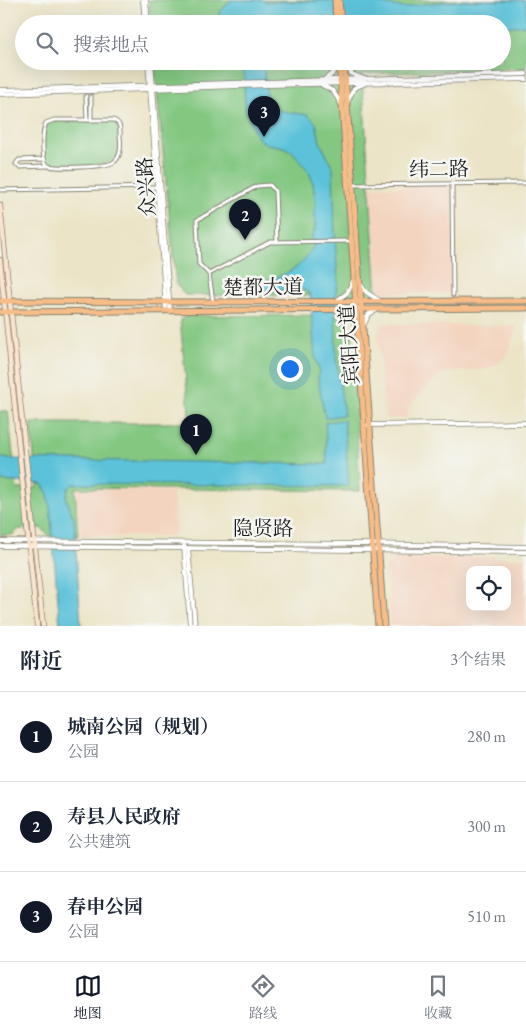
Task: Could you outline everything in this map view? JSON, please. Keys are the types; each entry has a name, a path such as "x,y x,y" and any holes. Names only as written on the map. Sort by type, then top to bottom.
{"main road":[{"path":"334,0 335,15"},
{"path":"339,0 340,15"},
{"name":"宾阳大道","path":"340,70 343,81"},
{"name":"宾阳大道","path":"344,70 352,241 384,626"},
{"name":"宾阳大道","path":"345,110 353,185 356,277"},
{"path":"0,205 5,312 37,626"},
{"path":"0,260 5,301"},
{"path":"451,309 449,306 452,298"},
{"name":"楚都大道","path":"5,301 430,301 452,298 526,301"},
{"path":"430,301 432,306 430,309"},
{"name":"楚都大道","path":"5,312 526,308"},
{"path":"5,312 35,544 43,626"},
{"name":"宾阳大道","path":"376,547 378,626"}],"street":[{"path":"145,0 146,15"},
{"name":"众兴路","path":"150,70 169,302 168,310"},
{"path":"318,82 328,78 334,70"},
{"path":"349,70 352,74 369,80 526,79"},
{"path":"0,92 526,74"},
{"path":"345,110 354,88 369,80"},
{"path":"318,82 333,91 345,110"},
{"path":"88,96 89,120"},
{"path":"44,159 19,160 16,163 20,167 83,167 106,165 114,162 119,157 121,147 119,123 113,120 54,120 46,124 44,130 44,159 45,164 48,166"},
{"name":"纬二路","path":"353,185 526,183"},
{"path":"213,302 210,274 200,264 197,220 257,186 270,185 275,191 277,242"},
{"path":"452,186 452,298"},
{"path":"0,190 159,187"},
{"name":"众兴路","path":"159,187 168,310"},
{"path":"210,274 270,242 352,241"},
{"path":"336,301 347,293 356,277"},
{"path":"356,277 366,292 382,301"},
{"path":"361,332 369,314 383,309"},
{"path":"337,310 350,318 361,332"},
{"path":"367,425 526,423"},
{"name":"隐贤路","path":"0,541 29,544"},
{"path":"184,542 195,626"},
{"name":"隐贤路","path":"0,546 184,542 526,552"},
{"name":"隐贤路","path":"35,544 186,548 526,547"},
{"path":"186,548 190,626"}],"shaded area":[{"path":"367,187 452,187 453,293 381,293 373,276"},
{"path":"382,324 517,326 507,356 496,365 487,369 441,373 408,407 407,418 385,418 378,335"},
{"path":"76,489 173,491 176,531 170,536 81,536"},
{"path":"395,557 526,558 526,626 390,626 386,567"}],"green space":[{"path":"149,0 526,0 526,68 511,69 511,15 150,15"},
{"path":"155,70 471,70 362,74 377,296 185,295 176,284"},
{"path":"113,120 118,123 120,143 118,155 114,160 86,166 64,167 48,165 43,145 47,124 54,121"},
{"path":"340,315 352,332 360,491 75,488 78,536 49,536 41,528 19,529 12,535 0,535 0,411 8,411 17,489 37,488 31,423 190,423 180,320 187,316"}],"water":[{"path":"231,0 263,0 266,2 362,0 405,8 428,3 526,0 526,25 511,26 511,15 219,15"},
{"path":"241,70 264,70 267,97 273,106 281,111 308,115 316,123 320,142 333,168 338,283 335,296 336,356 344,415 325,418 318,378 319,370 315,358 310,294 304,290 253,290 257,283 291,271 303,262 309,254 314,246 311,238 315,229 315,197 309,172 293,152 284,147 267,144 260,140 254,132 245,108 244,76"},
{"path":"344,420 349,486 73,484 68,489 66,498 74,519 81,626 60,626 48,494 42,484 0,481 0,457 8,459 327,464 325,422"}],"place":[{"name":"春申公园","path":"264,137"},
{"name":"寿县人民政府","path":"245,240"},
{"name":"城南公园（规划）","path":"196,455"}]}
